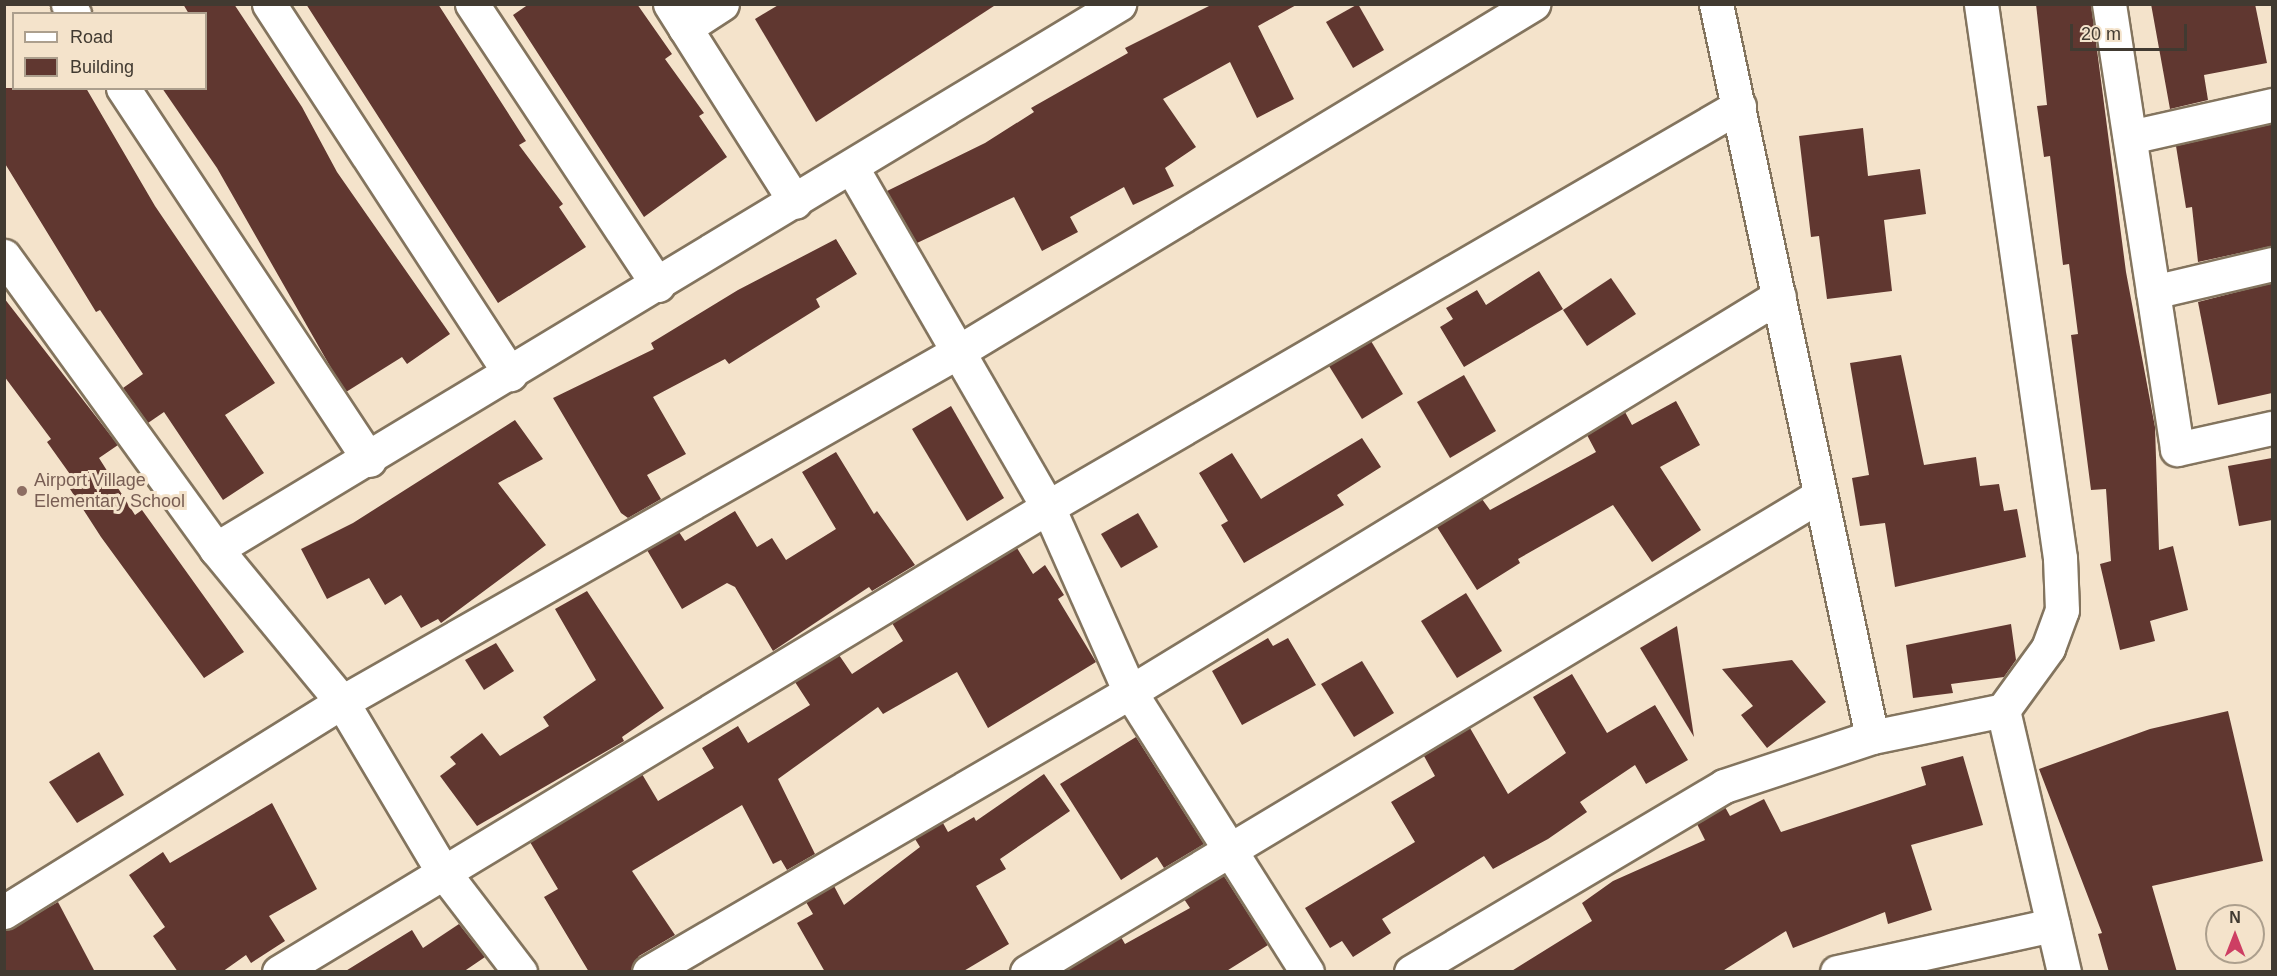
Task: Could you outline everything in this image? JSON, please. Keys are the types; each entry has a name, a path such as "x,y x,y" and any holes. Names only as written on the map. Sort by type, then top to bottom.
{"street":[{"path":"269,4 510,374"},
{"path":"472,4 658,285"},
{"path":"722,4 678,16 795,202"},
{"path":"216,549 369,460 1119,4"},
{"path":"4,912 342,702 962,350 1533,4"},
{"path":"1716,4 1872,737"},
{"path":"1411,972 1679,808 1772,766 1872,737 2003,710 2048,648 2062,610 2060,558 1981,4"},
{"path":"2109,4 2177,449 2272,428"},
{"path":"124,90 369,460"},
{"path":"2130,137 2272,105"},
{"path":"279,972 441,869 1048,507 1739,106"},
{"path":"852,168 962,350 1048,507 1130,692 1307,972"},
{"path":"4,256 216,549 342,702 441,869 520,972"},
{"path":"2153,292 2272,264"},
{"path":"649,972 1130,692 1779,296"},
{"path":"1027,972 1230,847 1819,496"},
{"path":"2003,710 2064,972"},
{"path":"1837,972 2053,925"}],"building":[{"path":"183,4 234,4 302,107 337,172 450,334 407,364 402,357 346,392 217,168 163,90 207,90 207,12 188,12"},
{"path":"306,4 438,4 526,141 519,145 563,204 559,207 586,247 498,303"},
{"path":"529,4 637,4 672,54 665,59 704,113 699,116 727,157 644,217 513,15"},
{"path":"780,4 997,4 816,122 755,19"},
{"path":"1213,4 1298,4 1258,26 1294,99 1257,118 1230,62 1163,99 1196,147 1165,168 1174,186 1133,205 1124,187 1070,217 1078,232 1042,251 1014,197 917,243 887,191 985,143 1034,112 1031,108 1128,53 1125,48"},
{"path":"1358,4 1384,50 1353,68 1326,22"},
{"path":"2036,4 2091,4 2126,272 2155,427 2159,550 2173,546 2188,610 2150,621 2155,641 2120,650 2100,564 2111,561 2106,489 2091,490 2071,335 2078,334 2069,264 2063,265 2050,156 2044,157 2037,106 2047,105"},
{"path":"2151,4 2255,4 2267,63 2204,75 2208,100 2170,109"},
{"path":"4,88 12,88 12,90 87,90 155,206 275,383 225,415 264,473 223,500 164,412 148,423 123,388 143,374 100,310 96,312 4,162"},
{"path":"2272,124 2272,246 2198,262 2192,207 2186,208 2176,146"},
{"path":"1863,128 1868,176 1920,169 1926,214 1884,220 1892,291 1827,299 1819,236 1811,237 1799,136"},
{"path":"836,239 857,274 816,299 820,307 729,364 725,359 653,397 686,454 647,475 661,499 628,518 621,513 553,398 654,349 651,343 738,290"},
{"path":"1539,271 1563,309 1464,367 1440,327 1453,319 1446,308 1477,290 1486,305"},
{"path":"1611,278 1636,314 1587,346 1563,310"},
{"path":"2272,283 2272,393 2218,405 2198,302"},
{"path":"4,298 118,445 99,458 135,515 142,510 244,652 204,678 101,537 70,489 77,484 47,442 51,439 4,376"},
{"path":"1371,341 1403,394 1362,419 1329,366"},
{"path":"1901,355 1924,465 1976,457 1980,486 1999,484 2004,511 2017,509 2026,557 1895,587 1885,523 1860,526 1852,478 1869,475 1850,363"},
{"path":"1464,375 1496,431 1450,458 1417,402"},
{"path":"1676,401 1700,445 1660,467 1701,530 1652,562 1613,505 1518,559 1520,563 1477,590 1437,527 1482,499 1490,510 1596,452 1587,435 1625,412 1632,425"},
{"path":"951,406 1004,498 967,521 912,429"},
{"path":"515,420 543,459 498,483 546,545 441,623 438,619 421,628 401,595 385,605 369,578 327,599 301,549 353,523"},
{"path":"1362,438 1381,467 1337,495 1344,505 1244,563 1221,525 1228,521 1199,473 1232,453 1261,499"},
{"path":"836,452 874,514 877,511 915,565 872,591 869,587 773,651 735,587 727,583 682,609 647,550 679,532 685,541 735,511 757,547 772,538 786,560 836,529 802,472"},
{"path":"2272,458 2272,520 2239,526 2228,466"},
{"path":"1138,513 1158,547 1121,568 1101,534"},
{"path":"1017,548 1033,574 1045,565 1064,595 1058,599 1096,662 988,728 957,672 883,714 878,707 778,779 815,854 787,870 781,860 773,864 742,805 632,871 675,935 639,956 630,972 589,972 544,897 558,889 530,842 642,774 658,801 714,768 702,748 738,726 748,743 810,705 795,682 839,655 852,674 903,641 892,623"},
{"path":"587,591 664,708 622,737 624,741 477,826 440,776 456,764 450,757 482,733 500,756 549,726 543,717 596,680 555,609"},
{"path":"1466,593 1502,651 1457,678 1421,621"},
{"path":"2011,624 2016,660 2004,677 1951,684 1953,693 1913,698 1906,645"},
{"path":"1677,626 1694,737 1640,648"},
{"path":"1268,638 1273,646 1288,638 1316,685 1242,725 1212,671"},
{"path":"496,643 514,671 484,690 465,660"},
{"path":"1792,660 1826,702 1767,748 1741,715 1753,706 1722,669"},
{"path":"1362,661 1394,713 1354,737 1321,684"},
{"path":"1572,674 1607,733 1655,705 1688,760 1646,784 1635,765 1580,802 1587,812 1548,839 1493,869 1484,856 1382,919 1391,933 1353,957 1342,941 1330,948 1305,908 1415,842 1391,802 1435,776 1424,756 1470,728 1508,794 1566,753 1533,697"},
{"path":"2228,711 2263,861 2152,886 2177,972 2109,972 2098,934 2102,933 2039,769 2150,729"},
{"path":"1136,737 1204,844 1164,868 1157,857 1121,880 1060,784"},
{"path":"99,752 124,795 77,823 49,782"},
{"path":"1963,756 1983,825 1911,845 1932,910 1888,924 1885,912 1793,948 1786,931 1721,972 1510,972 1592,921 1582,903 1613,881 1705,840 1697,824 1725,807 1730,816 1764,799 1781,832 1926,785 1921,767"},
{"path":"1044,774 1070,811 1000,859 1006,869 976,886 1009,944 962,972 825,972 797,923 813,914 806,902 834,886 844,905 920,847 915,839 943,823 948,832 974,817 976,821"},
{"path":"272,803 317,889 269,916 285,941 251,963 246,955 222,972 178,972 153,936 165,927 129,875 163,852 170,863"},
{"path":"1224,876 1268,945 1225,972 1064,972 1121,937 1125,944 1190,908 1184,899"},
{"path":"58,902 95,972 4,972 4,932"},
{"path":"459,924 485,957 463,972 344,972 412,930 423,948"}],"place":[{"name":"Airport Village Elementary School","path":"22,491"}]}
